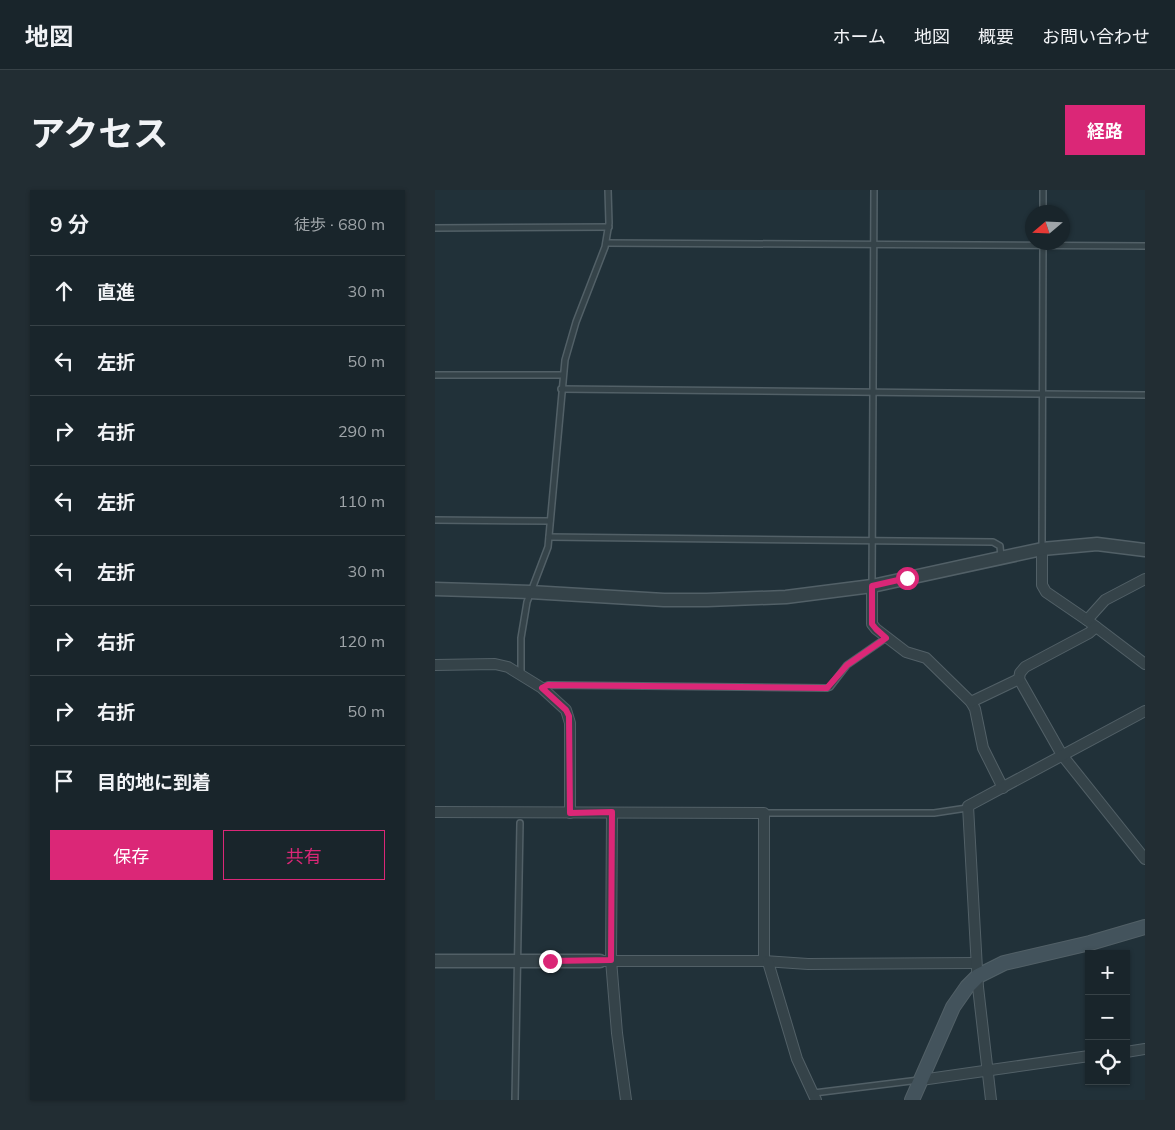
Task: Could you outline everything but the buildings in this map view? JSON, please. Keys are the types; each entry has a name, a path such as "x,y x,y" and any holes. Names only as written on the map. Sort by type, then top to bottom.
{"main road":[{"path":"912,1100 953,1007 977,969 1090,943 1145,927"}],"street":[{"path":"435,589 530,592 664,600 786,597 872,586 1042,549 1097,544 1145,550"},
{"path":"1042,549 1042,588 1045,592 1087,620 1145,664"},
{"path":"1087,620 1105,600 1145,579"},
{"path":"872,586 872,624 886,638 906,652 926,658 971,702 975,710 983,748 1003,788"},
{"path":"1096,627 1025,667 1020,673 1019,679 1062,755 1145,859"},
{"path":"435,665 495,664 508,667 521,673 542,688 566,710 569,716 570,813"},
{"path":"971,702 1019,679"},
{"path":"991,1100 977,969 967,808 969,805 1145,711"},
{"path":"435,812 764,814 767,961 797,1059 815,1097"},
{"path":"612,812 605,960 626,1100"},
{"path":"435,961 767,961 977,969"},
{"path":"1130,1051 1145,1049"},
{"path":"921,1080 1085,1057"}],"lane":[{"path":"521,673 523,622 530,592 546,554 549,537 563,375 569,342 600,264 606,242 609,227 608,190"},
{"path":"872,586 874,190"},
{"path":"1043,190 1043,205"},
{"path":"435,228 609,227"},
{"path":"606,242 1025,244"},
{"path":"1070,245 1145,246"},
{"path":"1042,549 1043,250"},
{"path":"435,375 563,375"},
{"path":"561,389 1145,395"},
{"path":"435,520 550,521"},
{"path":"549,537 993,542 1000,546 1001,557"},
{"path":"542,688 548,685 827,688 847,665 886,638"},
{"path":"764,814 934,813 967,808"},
{"path":"515,1100 520,822"},
{"path":"815,1097 921,1080"}],"route":[{"path":"550,961 611,960 612,812 570,813 569,716 566,710 542,688 548,685 827,688 847,665 886,638 872,624 872,586 907,578"}]}
